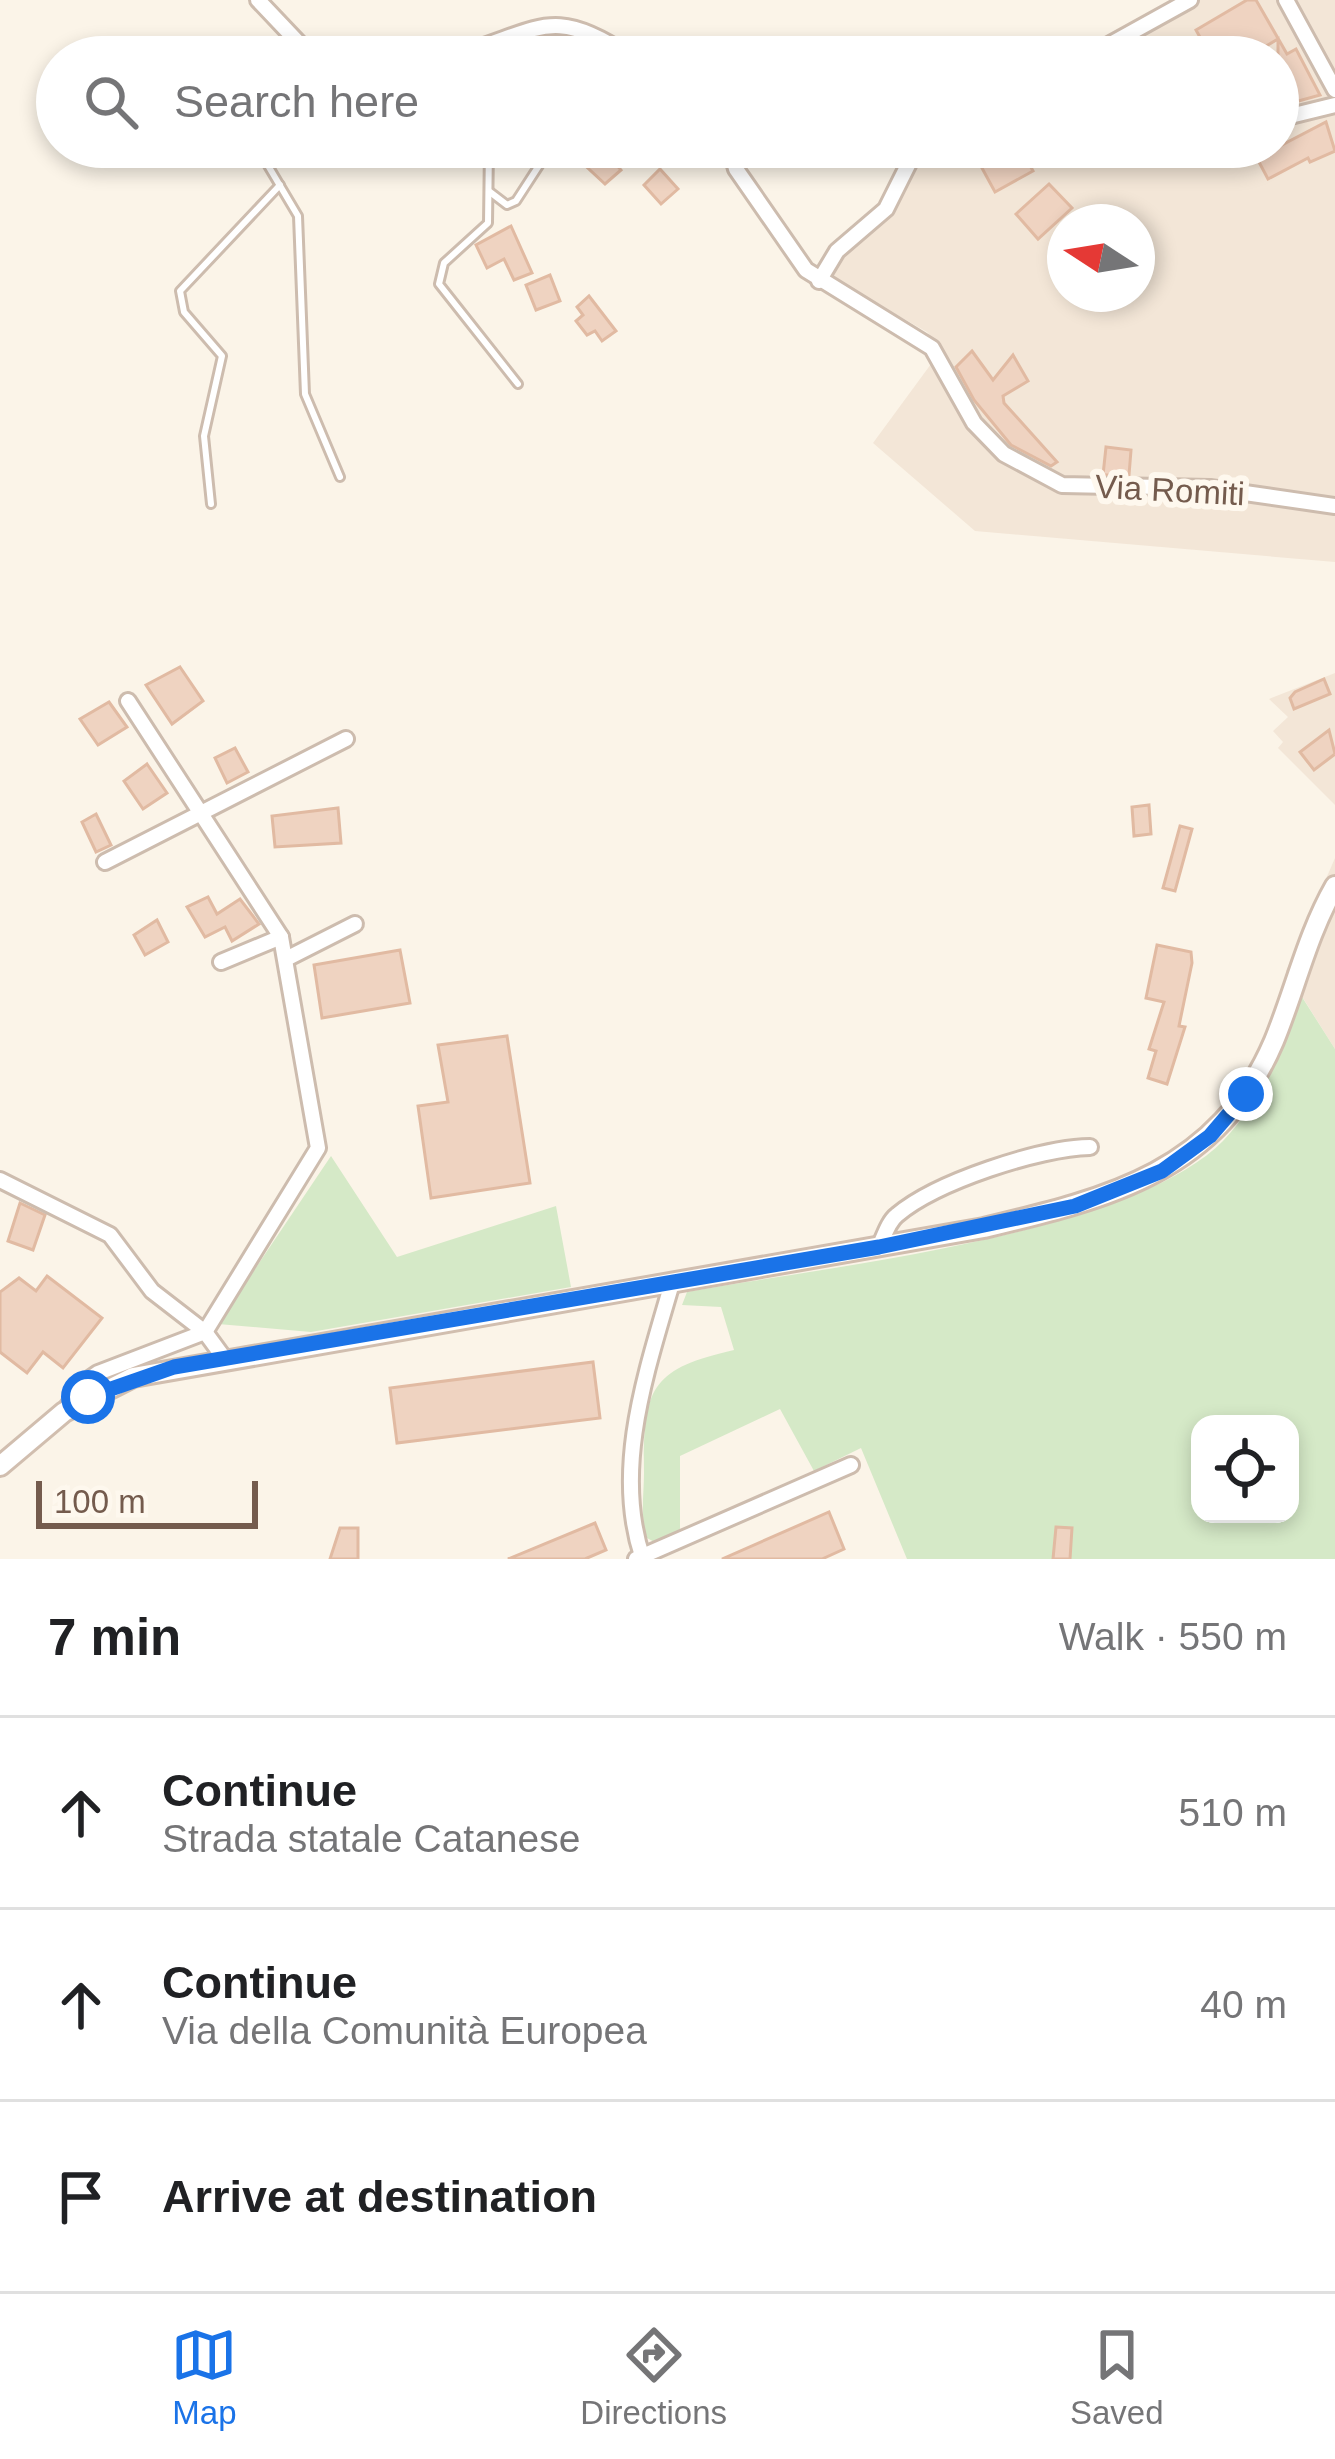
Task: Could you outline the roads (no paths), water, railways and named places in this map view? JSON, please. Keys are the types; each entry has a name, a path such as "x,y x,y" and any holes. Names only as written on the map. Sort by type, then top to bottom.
{"main road":[{"path":"0,1466 64,1412 133,1377 879,1247 1075,1206 1136,1184 1185,1155 1229,1117 1262,1066 1335,886"}],"street":[{"path":"258,0 292,36"},
{"path":"1125,36 1190,0"},
{"path":"1286,0 1335,90"},
{"path":"514,36 555,12 589,19 604,36"},
{"path":"1299,113 1335,105"},
{"name":"Via Romiti","path":"736,168 819,281 932,348 974,422 1004,454 1062,485 1210,488 1335,506"},
{"path":"819,281 836,251 886,209 906,168"},
{"path":"64,1412 82,1384 98,1373 206,1332 318,1148 281,937 128,701"},
{"path":"105,862 346,739"},
{"path":"286,959 356,925"},
{"path":"220,962 281,937"},
{"path":"879,1247 894,1217 931,1196 985,1172 1090,1148"},
{"path":"0,1180 110,1235 152,1292 206,1332 224,1358"},
{"path":"672,1283 639,1396 634,1513 640,1558 851,1465"}],"lane":[{"path":"270,168 302,234 305,394 340,477"},
{"path":"489,168 485,230 444,263 439,284 518,384"},
{"path":"490,192 507,205 516,201 537,168"},
{"path":"212,504 204,436 222,356 184,312 180,291 280,185"}]}
